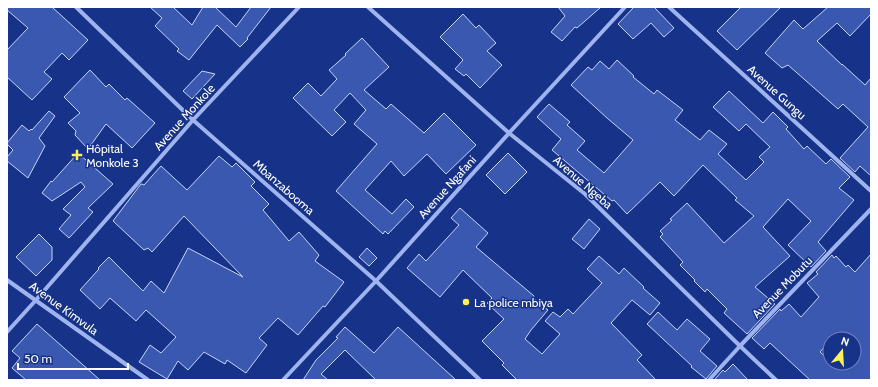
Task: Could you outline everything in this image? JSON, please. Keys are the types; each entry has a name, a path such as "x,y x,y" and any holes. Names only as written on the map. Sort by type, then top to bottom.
{"street":[{"name":"Mbanzabooma","path":"76,7 193,120 376,281 480,380"},
{"name":"Avenue Monkole","path":"7,332 193,120 299,7"},
{"name":"Avenue Ngeba","path":"368,7 509,134 585,194 776,380"},
{"name":"Avenue Ngafani","path":"283,380 376,281 625,7"},
{"name":"Avenue Gungu","path":"669,7 871,191"},
{"name":"Avenue Mobutu","path":"709,380 871,209"},
{"name":"Avenue Kimvula","path":"7,280 148,380"}],"building":[{"path":"7,7 52,7 88,40 69,60 62,53 44,72 52,79 32,100 7,77 7,50 28,28 7,10"},
{"path":"150,7 173,7 192,25 203,7 215,7 236,27 251,7 271,7 247,38 248,39 240,47 217,25 189,60 177,51 179,49 155,26 162,18"},
{"path":"558,7 601,7 577,28 575,27 562,41 551,32 565,16"},
{"path":"634,7 654,7 674,28 664,37 651,23 633,39 618,24"},
{"path":"741,7 781,7 737,50 717,31"},
{"path":"828,7 871,7 871,14 850,36 837,23 817,41 865,85 871,78 871,176 860,166 855,172 840,158 868,127 843,104 838,109 788,65 782,68 765,53 794,20 803,29"},
{"path":"463,14 476,28 479,25 496,43 487,51 502,65 480,88 466,74 464,76 455,69 463,60 440,37"},
{"path":"362,38 389,67 364,90 386,109 391,104 424,133 444,113 476,145 446,174 427,154 404,176 391,161 365,190 392,214 406,199 414,207 388,234 385,231 383,234 336,191 377,144 354,124 366,110 350,93 334,110 346,122 332,136 293,98 308,83 321,96 337,79 329,70"},
{"path":"617,60 634,76 633,77 654,94 657,90 683,110 675,120 700,140 709,130 727,144 718,154 746,180 764,162 759,157 770,147 746,124 739,131 713,107 729,91 763,123 773,112 788,127 786,129 804,149 807,146 826,164 831,159 850,177 839,188 854,200 818,242 826,251 811,267 788,245 811,221 788,199 763,227 790,256 755,287 775,304 747,334 724,313 727,309 707,289 705,292 694,281 695,280 680,265 683,262 660,237 663,234 660,231 687,203 724,243 754,216 735,200 737,198 703,165 674,196 660,182 627,214 614,200 612,201 552,150 561,139 537,117 549,104 570,122 567,125 585,141 577,150 604,173 633,140 571,85 588,67 592,70 600,61 609,69"},
{"path":"90,70 106,87 109,84 125,100 127,98 155,123 132,148 106,124 88,149 75,135 76,131 68,123 80,113 64,97"},
{"path":"202,71 215,74 192,99 183,91"},
{"path":"49,111 55,116 39,138 45,146 28,178 7,161 7,157 13,150 7,143 22,125 29,131 31,129 32,130"},
{"path":"78,153 113,184 88,208 93,212 69,238 59,229 71,215 63,209 85,187 81,182 52,201 42,193 51,181 52,182"},
{"path":"508,153 527,172 505,194 486,175"},
{"path":"219,156 232,167 236,163 255,182 251,186 269,204 263,210 289,241 299,232 319,255 315,261 344,282 325,307 323,306 298,335 278,318 259,338 267,345 246,373 227,360 225,364 204,352 188,370 178,361 167,379 139,362 150,345 161,353 176,337 146,310 136,321 110,298 100,309 80,290 109,257 143,291 151,281 164,293 188,248 243,277 184,216 152,252 148,248 144,250 113,221 141,184 144,185 161,166 187,190"},
{"path":"460,208 488,233 476,247 534,296 533,298 548,310 525,339 542,354 560,334 545,321 553,312 560,317 568,309 573,314 602,283 587,269 599,256 619,274 624,268 660,303 650,315 632,300 611,323 642,355 637,360 656,380 517,380 502,365 504,363 482,341 504,319 487,303 492,298 463,270 440,297 407,268 419,254 426,261 459,225 451,218"},
{"path":"589,219 600,229 584,249 572,239"},
{"path":"39,234 52,247 52,260 36,276 16,257"},
{"path":"367,248 377,258 369,266 359,257"},
{"path":"871,254 871,380 810,380 770,343 764,349 752,338 780,309 781,311 789,304 801,317 819,297 807,283 818,274 816,272 832,255 834,258 836,256 846,267 848,265 855,272"},
{"path":"658,312 677,330 687,319 710,339 700,351 717,366 706,379 691,367 692,366 647,324"},
{"path":"37,324 100,380 26,380 12,368 20,358 12,351"},
{"path":"345,327 374,353 398,327 456,380 376,380 345,350 321,374 328,380 303,380 316,360 338,338 336,337"},
{"path":"733,364 748,380 714,380 723,370 725,372"}],"place":[{"name":"Hôpital Monkole 3","path":"77,155"},
{"name":"La police mbiya","path":"466,302"}]}
